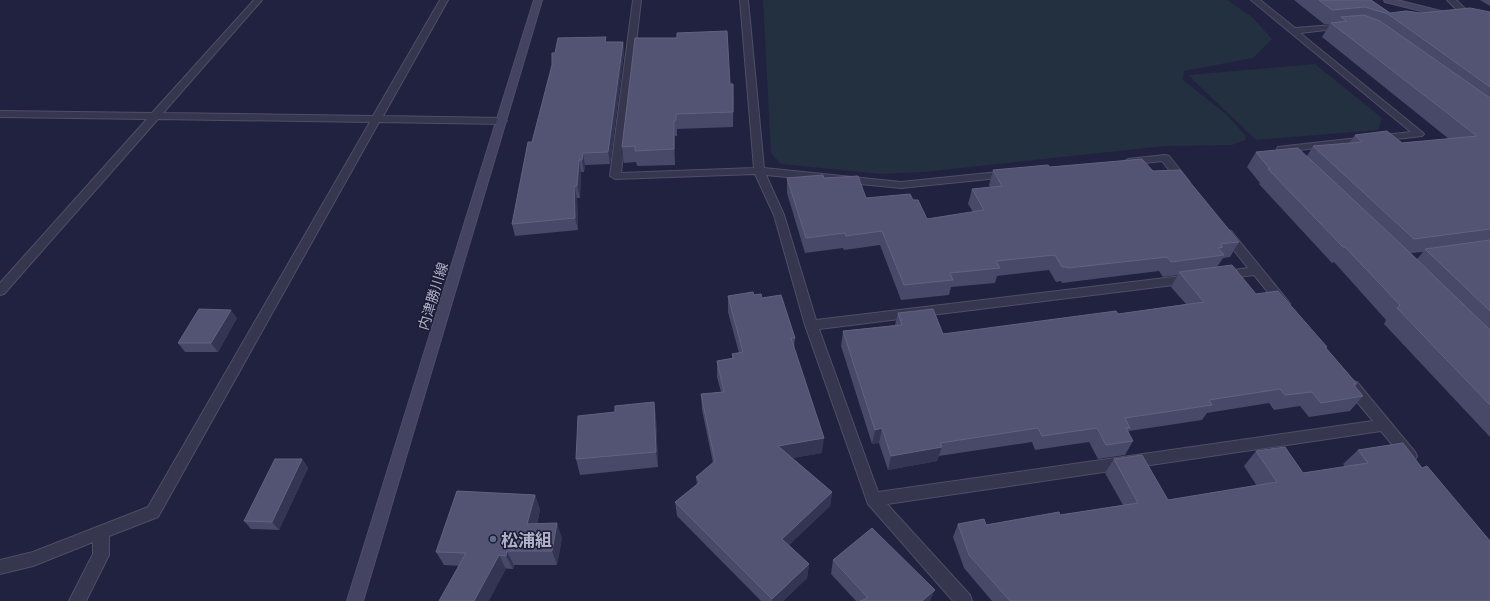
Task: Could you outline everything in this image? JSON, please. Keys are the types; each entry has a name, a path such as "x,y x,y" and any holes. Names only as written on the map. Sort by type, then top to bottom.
{"main road":[{"name":"内津勝川線","path":"355,601 538,0"},
{"path":"1388,0 1476,22"}],"street":[{"path":"0,290 258,0"},
{"path":"0,567 33,559 153,512 444,0"},
{"path":"637,0 615,176 758,171 901,185 1018,173"},
{"path":"744,0 758,171 779,215 811,325 873,499 964,601"},
{"path":"1255,0 1419,134 1282,149 1298,165"},
{"path":"1451,0 1476,22"},
{"path":"1293,31 1350,26"},
{"path":"0,114 502,121"},
{"path":"1119,163 1165,158 1194,194"},
{"path":"1218,223 1291,312"},
{"path":"811,325 1256,271"},
{"path":"1345,378 1420,468"},
{"path":"873,499 1385,425"},
{"path":"77,601 101,555 101,532"}],"shaded area":[{"path":"763,0 1227,0 1252,17 1272,39 1253,58 1184,71 1183,80 1227,115 1246,136 1245,140 1232,145 1165,146 924,172 880,174 781,164 771,153"},
{"path":"1315,64 1382,118 1378,130 1256,140 1188,75"}],"building":[{"path":"1319,0 1371,0 1390,13 1406,11 1421,13 1470,8 1490,12 1490,87 1388,14 1365,7 1332,10"},
{"path":"1364,15 1380,21 1490,98 1490,229 1414,239 1313,146 1362,142 1355,135 1387,131 1402,143 1477,136 1331,23 1347,21 1341,17"},
{"path":"727,31 730,84 733,84 733,112 676,114 676,120 674,121 674,149 635,151 635,146 622,147 635,38 677,38 677,33"},
{"path":"606,37 605,42 623,42 608,152 583,153 582,160 579,160 577,186 574,186 575,218 512,224 528,142 532,142 552,65 552,53 555,53 558,38"},
{"path":"1298,148 1490,330 1490,405 1397,308 1400,305 1268,169 1270,169 1256,152"},
{"path":"1142,159 1153,171 1180,170 1239,242 1220,244 1223,247 1218,248 1224,255 1171,262 1167,257 1068,268 1062,267 1055,255 996,261 1000,268 950,273 953,280 904,285 882,231 846,236 845,233 806,238 787,178 823,175 824,178 858,176 866,198 910,194 913,200 918,200 927,219 984,210 972,189 1002,186 993,170 1048,165 1050,167"},
{"path":"1490,240 1490,311 1425,249"},
{"path":"1232,265 1256,294 1278,291 1357,384 1353,384 1363,396 1321,403 1312,392 1285,395 1280,389 1209,400 1212,405 1125,418 1130,428 1126,428 1133,441 1106,445 1097,428 1042,436 1038,428 940,443 942,447 891,456 882,428 875,430 843,331 902,325 898,313 933,309 943,334 1116,311 1118,314 1204,302 1179,272"},
{"path":"753,292 754,295 761,294 762,298 781,295 795,338 791,338 824,438 778,446 832,492 782,539 809,564 772,599 675,502 700,482 696,477 715,461 701,394 724,392 717,361 734,358 732,354 743,352 728,296"},
{"path":"199,309 231,310 211,343 178,343"},
{"path":"654,402 656,452 576,459 578,416 615,412 615,406"},
{"path":"1403,443 1422,468 1427,466 1490,541 1490,601 1010,601 969,555 958,524 984,519 986,525 1059,512 1060,515 1138,503 1114,459 1142,455 1168,500 1277,482 1256,451 1285,447 1303,473 1368,463 1358,450"},
{"path":"275,459 302,459 272,522 244,521"},
{"path":"457,491 535,495 527,524 557,523 552,551 507,551 506,556 499,555 474,601 439,601 466,553 436,552"},
{"path":"872,528 935,590 922,601 860,601 868,598 833,560"}],"place":[{"name":"松浦組","path":"493,539"}]}
